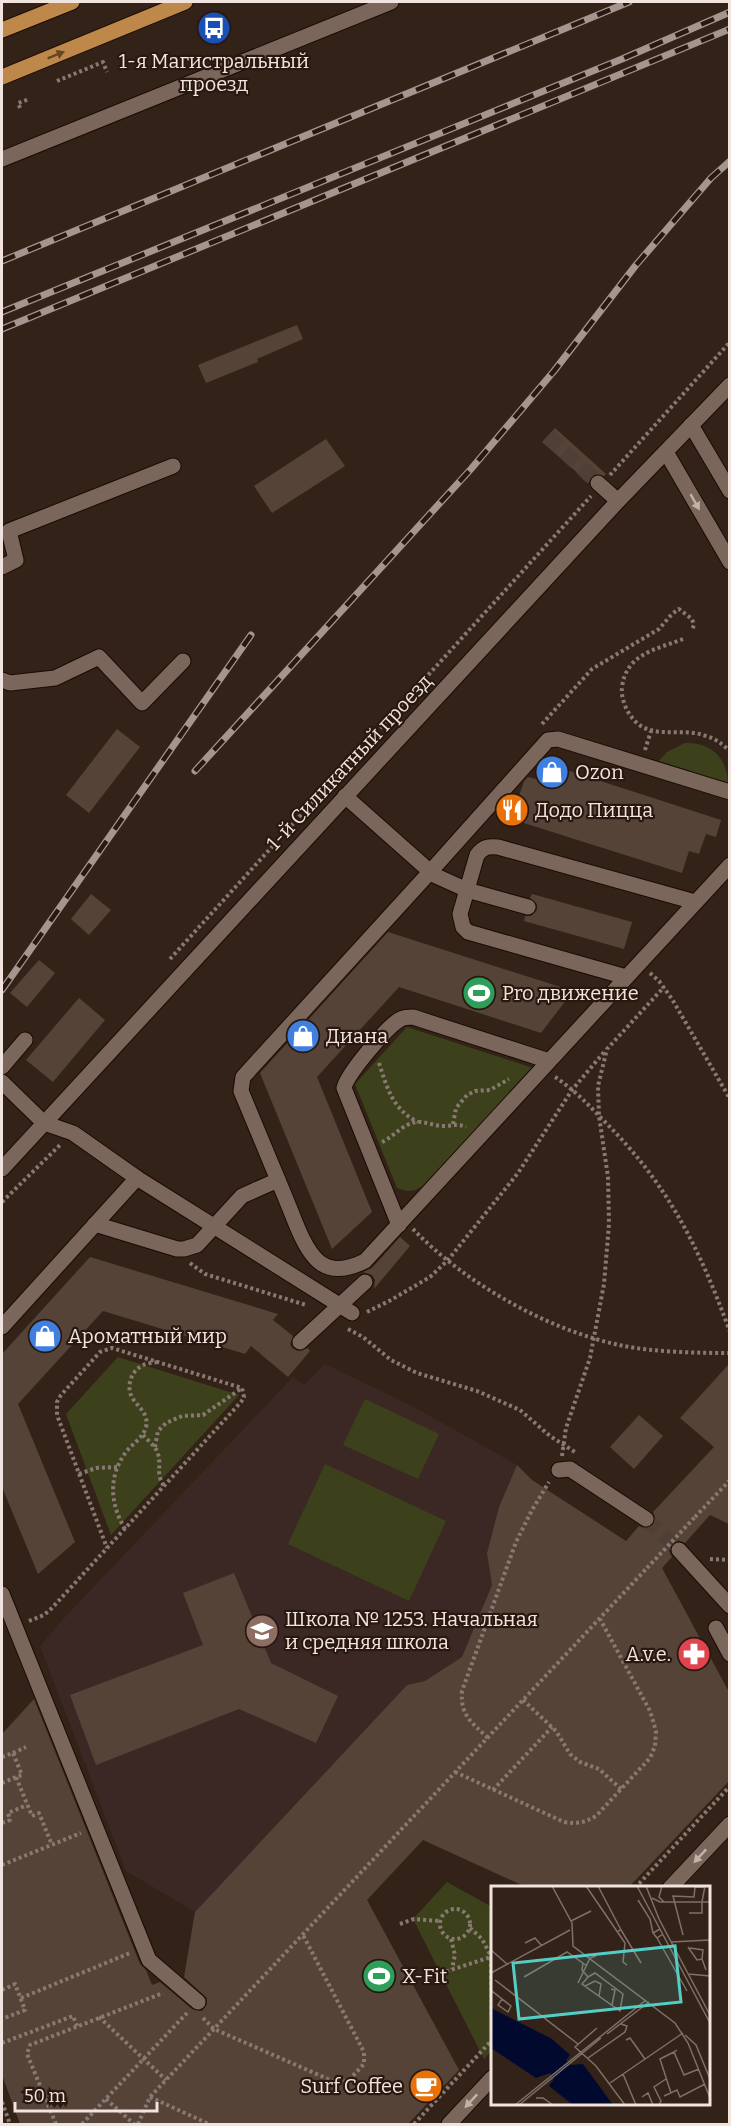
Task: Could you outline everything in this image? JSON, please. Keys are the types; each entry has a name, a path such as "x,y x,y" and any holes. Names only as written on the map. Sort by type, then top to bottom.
{"main road":[{"path":"2,30 72,2"},
{"path":"2,77 185,2"}],"street":[{"path":"2,159 391,2"},
{"name":"1-й Силикатный проезд","path":"2,1169 618,501 729,385"},
{"path":"691,425 729,491"},
{"path":"666,452 729,562"},
{"path":"2,567 16,560 9,531 173,466"},
{"path":"599,484 618,501"},
{"path":"2,680 10,683 55,678 99,657 142,703 183,661"},
{"path":"729,792 558,739 548,740 243,1077 241,1091 304,1245 312,1256 330,1268 352,1268 365,1261 729,865"},
{"path":"345,796 430,872 467,890 528,907"},
{"path":"630,973 468,932 460,914 477,855 489,846 695,902"},
{"path":"401,1222 367,1148 345,1088 352,1070 396,1022 406,1017 546,1065"},
{"path":"2,1067 25,1040"},
{"path":"2,1082 44,1123 73,1133 137,1178 350,1313"},
{"path":"2,1327 137,1178"},
{"path":"95,1224 184,1250 197,1245 242,1196 278,1180"},
{"path":"300,1342 350,1313 365,1282"},
{"path":"561,1469 570,1470 646,1520"},
{"path":"679,1550 729,1606"},
{"path":"2,1594 150,1960 196,2008"},
{"path":"716,1628 729,1654"},
{"path":"671,1886 729,1824"},
{"path":"448,2124 491,2079"}],"path":[{"path":"57,81 103,62 107,72"},
{"path":"20,108 18,103 30,99"},
{"path":"168,962 729,342"},
{"path":"683,639 644,653 632,663 623,682 624,704 631,717 642,727 651,731 705,735 720,742 729,751"},
{"path":"630,973 650,973 664,987 729,1099"},
{"path":"177,1249 186,1260 205,1274 350,1313 391,1300 430,1277 448,1260 518,1173 572,1090 664,987"},
{"path":"375,1046 386,1084 395,1104 408,1117 418,1122 441,1126 463,1125 478,1138"},
{"path":"561,1469 566,1428 590,1358 604,1284 609,1224 608,1177 599,1116 598,1086 607,1049"},
{"path":"546,1065 627,1144 660,1185 687,1230 713,1287 729,1332"},
{"path":"453,1124 456,1108 467,1095 475,1091 490,1090 505,1080 530,1082"},
{"path":"367,1148 395,1136 404,1126 418,1122"},
{"path":"2,1202 73,1133"},
{"path":"401,1222 464,1273 520,1309 593,1338 626,1346 729,1353"},
{"path":"350,1313 351,1332 357,1334 391,1360 417,1373 477,1391 520,1410 550,1436 579,1455"},
{"path":"350,1313 357,1334"},
{"path":"107,1548 57,1415 57,1402 61,1395 100,1352 106,1349 119,1349 242,1388"},
{"path":"125,1529 114,1505 113,1475 126,1452 143,1435 147,1422 144,1412 133,1400 129,1384 133,1374 140,1367 160,1362"},
{"path":"155,1447 158,1431 166,1423 182,1416 203,1415 242,1388"},
{"path":"15,1626 37,1618 52,1608 241,1402 244,1397 242,1388"},
{"path":"143,1435 155,1447 159,1458 158,1476 164,1486"},
{"path":"79,1474 96,1468 117,1467"},
{"path":"106,2099 136,2124 150,2097 729,1480"},
{"path":"488,1738 464,1713 461,1702 462,1691 516,1542 545,1488"},
{"path":"455,1772 564,1822 575,1824 596,1816 650,1758 655,1746 656,1731 650,1711 600,1618"},
{"path":"523,1700 552,1727 570,1754 580,1762 599,1769 621,1789"},
{"path":"493,1790 552,1727"},
{"path":"2,1757 26,1748"},
{"path":"2,1783 22,1775 13,1753"},
{"path":"16,1777 32,1816 39,1813 52,1845"},
{"path":"636,1886 729,1786"},
{"path":"2,1823 10,1820 8,1813 27,1805"},
{"path":"2,1865 85,1831"},
{"path":"450,1909 458,1909 465,1912 470,1919 470,1928 466,1935 451,1938 444,1935 440,1921 443,1914 450,1909"},
{"path":"400,1924 414,1919 440,1921"},
{"path":"470,1928 482,1939 491,1956"},
{"path":"82,2124 196,2008 214,2029 328,2079 336,2082 348,2081 364,2064 364,2052 303,1935"},
{"path":"451,1938 455,1955 452,1970"},
{"path":"487,1947 491,1945"},
{"path":"21,1998 134,1952"},
{"path":"429,1977 491,1958"},
{"path":"2,1989 15,1984 25,2010 2,2019"},
{"path":"56,2124 27,2049 35,2042 170,1991"},
{"path":"2,2043 73,2016 77,2026"},
{"path":"99,2017 166,2080"},
{"path":"414,2124 491,2041"},
{"path":"150,2097 209,2124"},
{"path":"2,2102 10,2124"}],"shaded area":[{"name":"Школа № 1253. Начальная и средняя школа","path":"325,1364 414,1407 517,1465 499,1507 487,1553 492,1585 462,1657 425,1681 407,1685 195,1912 126,1871 40,1646 293,1377 304,1385"}],"green space":[{"path":"685,743 702,745 716,753 724,766 728,783 659,761 667,752"},
{"path":"407,1027 533,1068 425,1184 418,1189 405,1191 397,1188 355,1084"},
{"path":"118,1357 239,1395 111,1535 66,1414"},
{"path":"365,1399 439,1434 418,1479 343,1445"},
{"path":"325,1464 446,1521 409,1601 288,1544"},
{"path":"447,1882 491,1906 491,2051 484,2059 413,1919"}],"building":[{"path":"297,325 303,339 257,359 258,362 206,383 198,365"},
{"path":"555,428 606,474 604,476 594,474 590,477 589,483 542,442"},
{"path":"326,439 345,466 272,513 254,486"},
{"path":"117,729 140,747 89,813 66,795"},
{"path":"542,762 721,820 716,837 706,834 699,854 689,851 682,873 502,816 507,800 513,794 519,796 524,781 528,777 536,779"},
{"path":"91,894 111,910 89,935 71,919"},
{"path":"532,894 632,922 624,949 524,921 525,916 531,916 537,910 537,904 530,898"},
{"path":"388,932 573,991 541,1033 399,987 317,1077 372,1212 332,1249 260,1073"},
{"path":"39,960 55,973 27,1007 10,993"},
{"path":"79,998 105,1020 53,1082 26,1060"},
{"path":"400,1237 410,1246 374,1289 375,1280 372,1275 363,1272 372,1268"},
{"path":"90,1257 278,1314 273,1320 293,1336 290,1344 292,1348 298,1351 308,1348 310,1351 288,1377 251,1346 245,1354 103,1311 18,1404 75,1542 38,1574 2,1487 2,1354"},
{"path":"729,1364 729,1524 710,1515 685,1543 678,1540 672,1543 669,1551 672,1557 662,1568 729,1692 729,1781 630,1886 524,1886 423,1840 367,1900 459,2070 408,2124 20,2124 2,2075 2,1734 34,1699 140,1964 146,1970 152,1985 160,1982 192,2009 202,2011 207,2004 207,1998 184,1977 195,1912 407,1685 425,1681 462,1657 492,1585 487,1553 499,1507 517,1465 532,1480 626,1541 639,1526 646,1529 654,1525 656,1519 653,1512 714,1447 680,1418"},
{"path":"639,1415 663,1436 634,1469 610,1447"},
{"path":"234,1573 271,1663 338,1696 316,1743 239,1709 96,1765 70,1695 203,1645 183,1593"}],"tunnel":[{"path":"548,436 598,483"},
{"path":"646,1519 679,1550"}],"railway":[{"path":"2,261 629,2"},
{"path":"2,312 622,59 730,12"},
{"path":"2,329 730,29"},
{"path":"195,771 471,469 554,371 636,265 711,178 730,161"},
{"path":"2,990 251,635"}],"place":[{"name":"1-я Магистральный проезд","path":"214,28"},
{"name":"Ozon","path":"552,772"},
{"name":"Додо Пицца","path":"512,810"},
{"name":"Pro движение","path":"479,993"},
{"name":"Диана","path":"303,1036"},
{"name":"Ароматный мир","path":"45,1336"},
{"name":"Школа № 1253. Начальная и средняя школа","path":"262,1631"},
{"name":"A.v.e.","path":"694,1654"},
{"name":"X-Fit","path":"379,1976"},
{"name":"Surf Coffee","path":"426,2086"}]}
